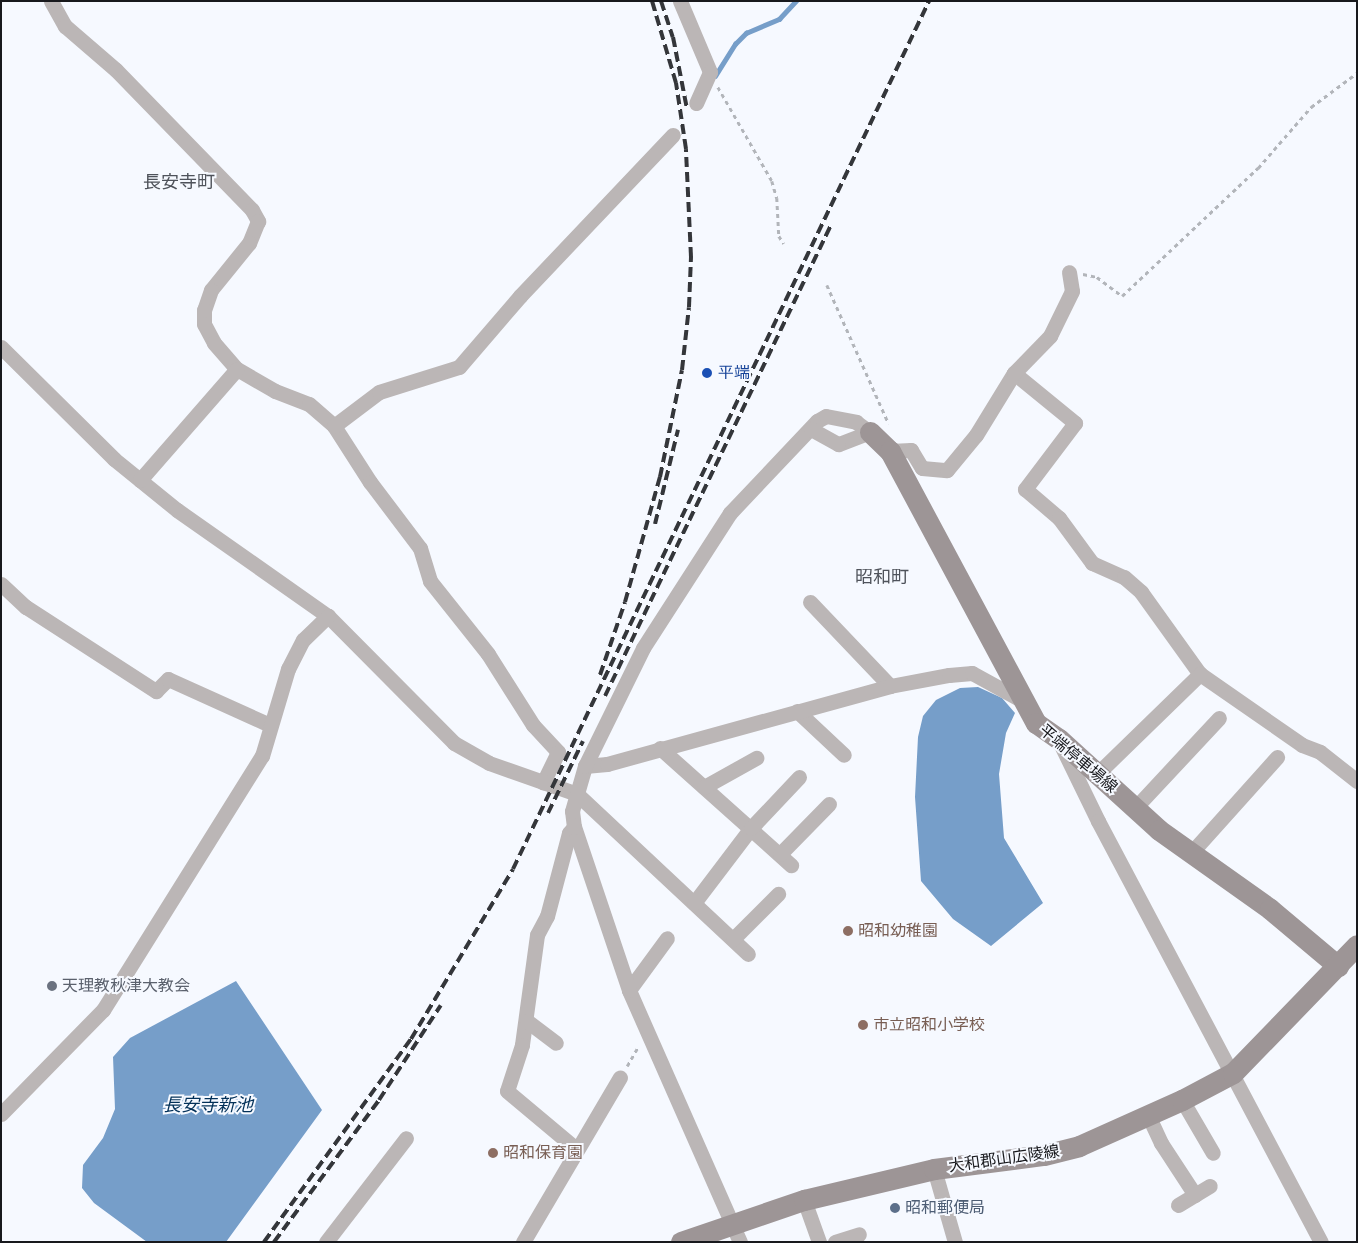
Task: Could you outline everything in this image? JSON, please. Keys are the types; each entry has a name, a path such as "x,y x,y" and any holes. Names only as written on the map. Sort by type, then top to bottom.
{"main road":[{"name":"平端停車場線","path":"870,432 890,451 1036,723 1059,739 1135,808 1191,853 1270,909 1338,966"},
{"name":"大和郡山広陵線","path":"681,1242 736,1234 804,1200 934,1169 1044,1155 1079,1146 1182,1100 1233,1073 1357,945"}],"street":[{"path":"51,1 65,26 116,70 252,210 258,221 248,243 211,290 204,310 204,324 214,343 237,369 275,391 309,404 334,426 370,482 420,548 430,581 488,654 533,725 558,752 544,783"},
{"path":"680,1 710,72 696,103"},
{"path":"334,426 379,392 459,367 520,296 673,135"},
{"path":"890,451 911,450 922,468 947,470 976,435 1014,373 1050,336 1072,292 1069,272"},
{"path":"1,347 114,459 177,510 328,616 454,743 489,762 577,794 748,954"},
{"path":"140,480 237,369"},
{"path":"1014,373 1075,423 1025,489 1059,518 1092,563 1124,577 1141,592 1200,674 1302,744 1320,752 1357,781"},
{"path":"736,1234 628,990 574,827 572,811 585,766 643,648 730,513 811,429 826,416 856,422 870,432"},
{"path":"811,429 838,444 870,432"},
{"path":"1,584 26,607 84,647 156,691 168,679 270,725"},
{"path":"810,602 890,686"},
{"path":"1,1114 103,1010 262,756 288,669 303,640 328,616"},
{"path":"585,766 607,764 890,686 972,674 1023,701"},
{"path":"1097,774 1200,674"},
{"path":"798,711 844,755"},
{"path":"1135,808 1219,718"},
{"path":"1059,739 1098,821 1321,1242"},
{"path":"660,748 785,860 829,804"},
{"path":"1191,853 1277,757"},
{"path":"704,787 756,758"},
{"path":"694,903 750,828 799,777"},
{"path":"574,827 569,833 546,916 536,935 527,1021 507,1091 576,1149"},
{"path":"732,939 778,894"},
{"path":"628,990 667,938"},
{"path":"527,1021 556,1043"},
{"path":"522,1242 620,1076"},
{"path":"1182,1100 1213,1153"},
{"path":"1148,1115 1161,1143 1195,1195"},
{"path":"326,1242 406,1138"},
{"path":"934,1169 955,1242"},
{"path":"1178,1205 1210,1186"},
{"path":"804,1200 819,1242"},
{"path":"835,1242 859,1234"}],"path":[{"path":"1069,272 1097,277 1122,296 1258,168 1311,107 1357,73"},
{"path":"717,85 772,181 777,198 779,236 784,244"},
{"path":"827,285 895,438 890,451"},
{"path":"620,1076 648,1034"}],"water":[{"path":"978,687 1002,698 1015,713 1006,733 999,774 1004,838 1043,903 991,946 953,919 921,881 915,797 918,737 923,716 936,700 960,688"},
{"name":"長安寺新池","path":"236,981 322,1110 226,1242 147,1242 94,1203 82,1188 83,1165 103,1138 115,1109 113,1057 130,1038"}],"waterway":[{"path":"715,76 735,44 746,33 779,19 796,1"}],"railway":[{"path":"600,675 625,602 660,477 682,370 689,307 691,257 686,149 676,83 652,1"},
{"path":"661,1 673,37 687,109"},
{"path":"264,1242 411,1039 513,869 929,1"},
{"path":"605,696 831,225"},
{"path":"655,524 678,430"},
{"path":"548,813 583,741"},
{"path":"274,1242 379,1100 441,1005"}],"place":[{"name":"平端","path":"707,373"},
{"name":"昭和幼稚園","path":"848,931"},
{"name":"天理教秋津大教会","path":"52,986"},
{"name":"市立昭和小学校","path":"863,1025"},
{"name":"昭和保育園","path":"493,1153"},
{"name":"昭和郵便局","path":"895,1208"}],"district":[{"name":"長安寺町","path":"179,182"},
{"name":"昭和町","path":"882,577"}]}
